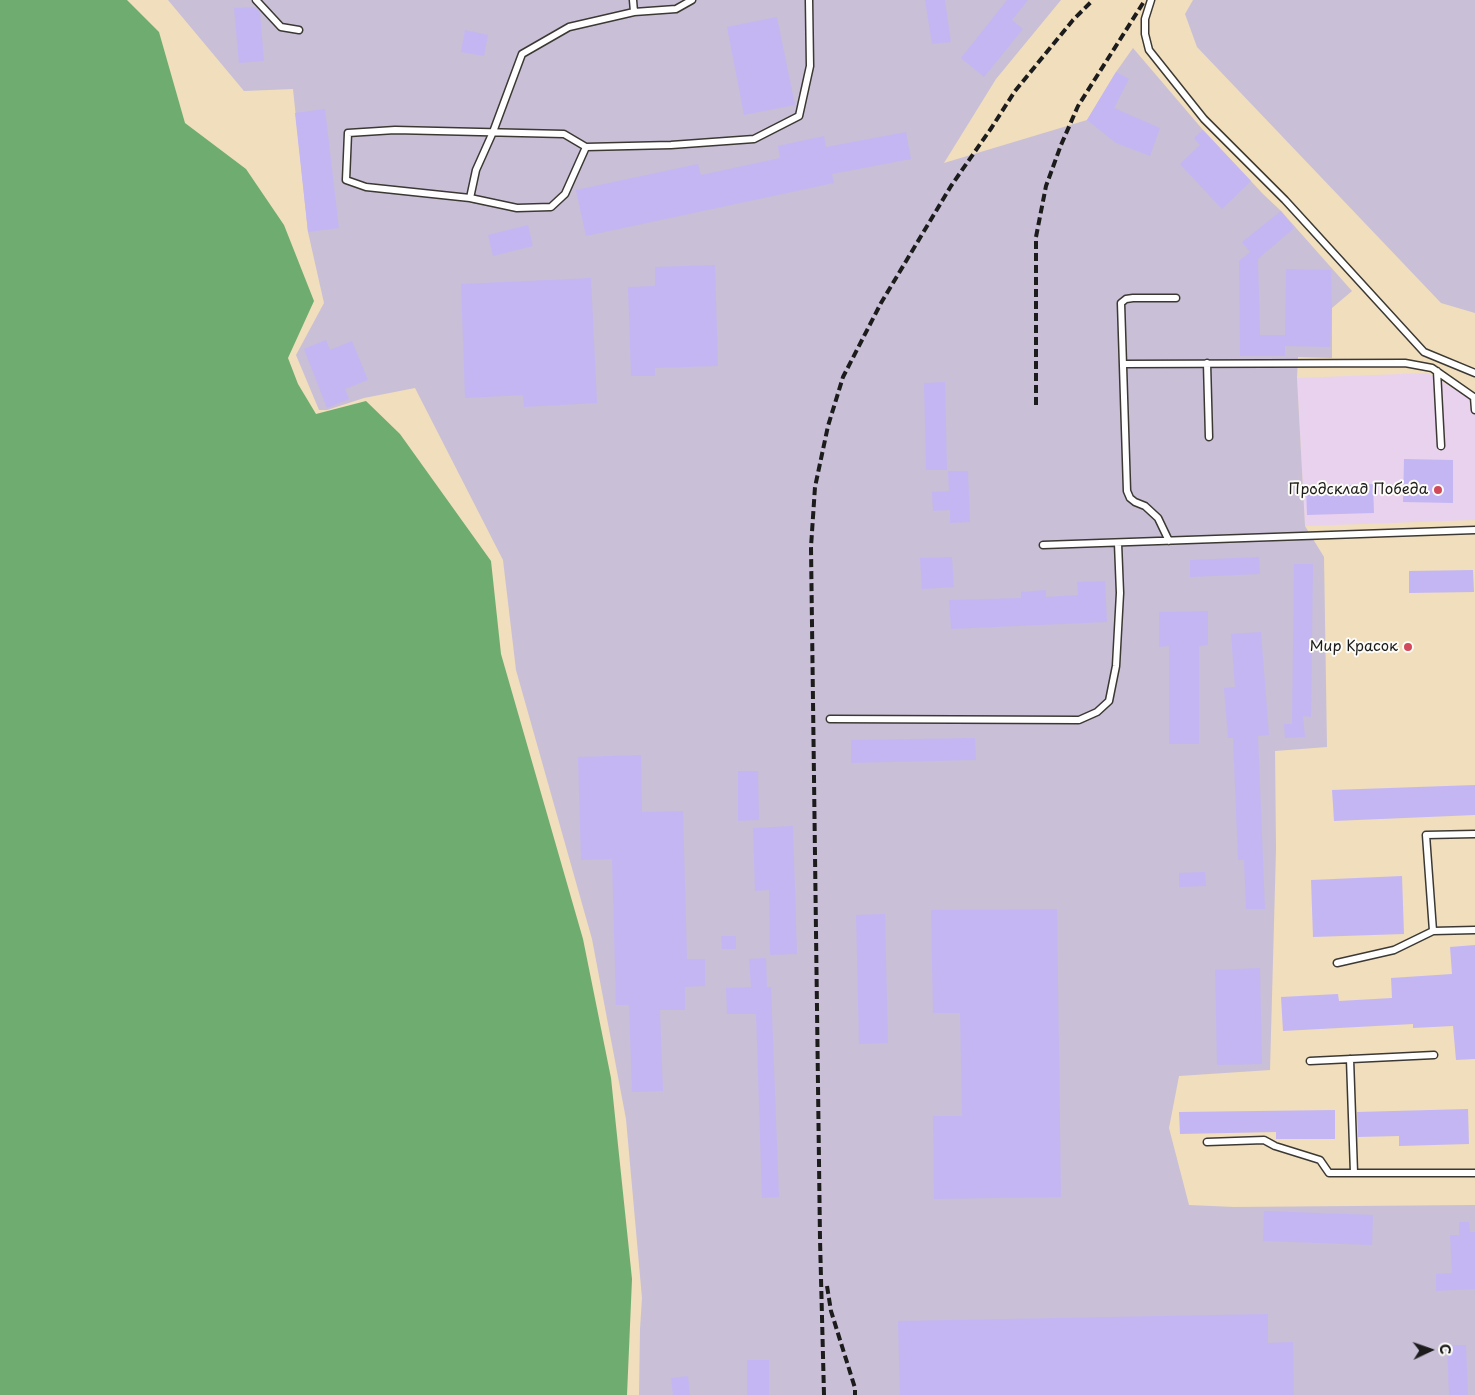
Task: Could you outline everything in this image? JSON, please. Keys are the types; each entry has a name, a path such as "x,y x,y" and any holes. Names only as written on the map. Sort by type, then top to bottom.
{"lane":[{"path":"256,0 281,27 299,30"},
{"path":"633,0 634,12"},
{"path":"470,198 476,170 493,132 522,54 568,27 634,12 676,9 692,0"},
{"path":"586,147 565,194 551,206 517,208 470,198 366,187 346,180 348,133 395,130 564,134 586,147 671,145 754,138 799,116 810,66 809,0"},
{"path":"1151,0 1144,19 1149,50 1204,120 1285,200 1424,352 1475,373"},
{"path":"1169,541 1158,518 1145,506 1134,502 1126,491 1121,304 1126,299 1133,298 1176,298"},
{"path":"1123,364 1405,362 1432,368 1475,397 1475,410"},
{"path":"1207,364 1209,437"},
{"path":"1437,371 1441,446"},
{"path":"1043,545 1475,530"},
{"path":"830,719 1079,720 1097,712 1109,701 1116,666 1120,593 1118,543"},
{"path":"1433,931 1426,835 1475,834"},
{"path":"1337,963 1394,950 1433,931 1475,930"},
{"path":"1310,1061 1434,1055"},
{"path":"1350,1059 1354,1173"},
{"path":"1207,1142 1264,1140 1275,1146 1320,1160 1330,1173 1475,1172"}],"shaded area":[{"path":"168,0 1061,0 996,79 944,163 1087,120 1133,48 1203,130 1281,211 1352,291 1332,308 1332,358 1298,357 1297,378 1305,526 1324,557 1327,747 1275,751 1276,849 1270,1070 1179,1076 1169,1128 1189,1205 1234,1207 1475,1205 1475,1395 639,1395 642,1298 626,1119 592,939 516,670 503,560 415,388 364,398 327,410 319,410 296,355 324,303 308,232 293,89 244,91"},
{"path":"1193,0 1475,0 1475,313 1441,303 1197,47 1185,14"},
{"path":"1428,373 1475,402 1475,520 1305,526 1297,378"}],"green space":[{"path":"0,0 127,0 159,32 185,123 246,169 284,225 314,301 288,358 298,384 316,414 366,401 400,434 491,561 501,654 583,939 611,1078 632,1279 627,1395 0,1395"}],"building":[{"path":"925,0 945,0 951,42 932,44"},
{"path":"1007,0 1028,0 1012,20 1023,29 984,77 961,58"},
{"path":"255,7 260,12 264,61 239,63 234,8"},
{"path":"777,17 795,105 744,115 727,27"},
{"path":"465,30 488,35 484,56 461,52"},
{"path":"1116,72 1129,79 1114,108 1160,128 1150,156 1116,143 1087,120"},
{"path":"325,109 339,228 308,232 295,113"},
{"path":"1203,130 1251,181 1222,209 1180,164 1200,145 1194,138"},
{"path":"906,132 911,159 832,174 834,183 586,236 576,190 698,164 701,175 780,158 778,146 824,136 826,147"},
{"path":"1281,211 1294,228 1258,259 1260,335 1285,335 1286,269 1331,270 1330,347 1285,346 1285,356 1240,356 1239,261 1250,252 1242,242"},
{"path":"528,225 533,246 493,256 488,235"},
{"path":"715,265 718,366 655,368 655,376 631,376 628,287 655,286 655,267"},
{"path":"591,278 597,403 524,407 523,395 465,398 461,284"},
{"path":"326,340 330,350 352,341 368,380 345,389 349,399 327,408 304,349"},
{"path":"945,382 947,470 926,470 924,383"},
{"path":"1404,459 1453,460 1453,503 1403,502"},
{"path":"948,471 968,471 970,522 950,523 950,510 933,511 932,492 949,491"},
{"path":"1373,484 1374,513 1307,515 1306,487"},
{"path":"952,557 954,587 922,589 920,558"},
{"path":"1259,557 1260,574 1190,577 1190,560"},
{"path":"1294,564 1313,564 1311,717 1303,716 1305,737 1285,738 1284,724 1292,724"},
{"path":"1473,570 1474,592 1409,593 1409,571"},
{"path":"1105,581 1107,622 951,629 949,600 1021,598 1021,592 1046,590 1046,597 1078,595 1077,582"},
{"path":"1208,611 1208,645 1199,646 1199,744 1169,744 1169,646 1159,647 1159,612"},
{"path":"1261,632 1269,735 1258,736 1265,909 1246,909 1244,860 1238,860 1233,738 1228,738 1224,688 1235,687 1231,634"},
{"path":"975,738 976,760 851,763 851,740"},
{"path":"641,755 642,812 683,811 687,959 705,959 705,986 685,987 685,1010 660,1010 663,1091 632,1092 629,1005 616,1005 612,859 581,860 578,757"},
{"path":"738,771 758,771 759,820 738,821"},
{"path":"1475,785 1475,815 1334,821 1332,790"},
{"path":"793,826 797,954 770,955 769,890 755,891 753,828"},
{"path":"1205,872 1206,886 1179,887 1179,873"},
{"path":"1402,876 1404,934 1313,937 1311,880"},
{"path":"1057,909 1061,1197 934,1199 933,1116 962,1116 960,1013 933,1013 931,910"},
{"path":"885,914 888,1043 859,1044 856,915"},
{"path":"721,936 736,936 736,949 722,949"},
{"path":"1475,945 1475,1059 1456,1060 1453,1026 1413,1028 1413,1024 1283,1031 1281,997 1338,994 1339,1001 1392,998 1391,978 1452,974 1450,947"},
{"path":"766,958 767,987 771,987 779,1197 762,1198 756,1014 727,1014 726,988 751,987 749,959"},
{"path":"1260,968 1262,1064 1217,1065 1215,970"},
{"path":"1468,1109 1469,1144 1399,1146 1399,1136 1358,1137 1357,1112"},
{"path":"1335,1110 1335,1139 1276,1139 1276,1132 1180,1134 1179,1112"},
{"path":"1264,1211 1373,1215 1372,1245 1263,1241"},
{"path":"1459,1222 1469,1222 1470,1232 1475,1232 1475,1289 1436,1291 1436,1274 1452,1273 1450,1235 1459,1235"},
{"path":"1268,1314 1268,1343 1293,1342 1294,1395 900,1395 898,1321"},
{"path":"1447,1345 1466,1345 1468,1395 1449,1395"},
{"path":"747,1360 769,1360 769,1395 747,1395"},
{"path":"688,1376 690,1395 673,1395 671,1378"}],"railway":[{"path":"824,1395 820,1239 811,547 815,487 828,426 843,377 881,303 951,186 1015,91 1073,20 1093,0"},
{"path":"1036,405 1036,237 1046,186 1078,106 1145,0"},
{"path":"827,1286 831,1311 855,1388 855,1395"}],"place":[{"name":"Продсклад Победа","path":"1438,490"},
{"name":"Мир Красок","path":"1408,647"}]}
